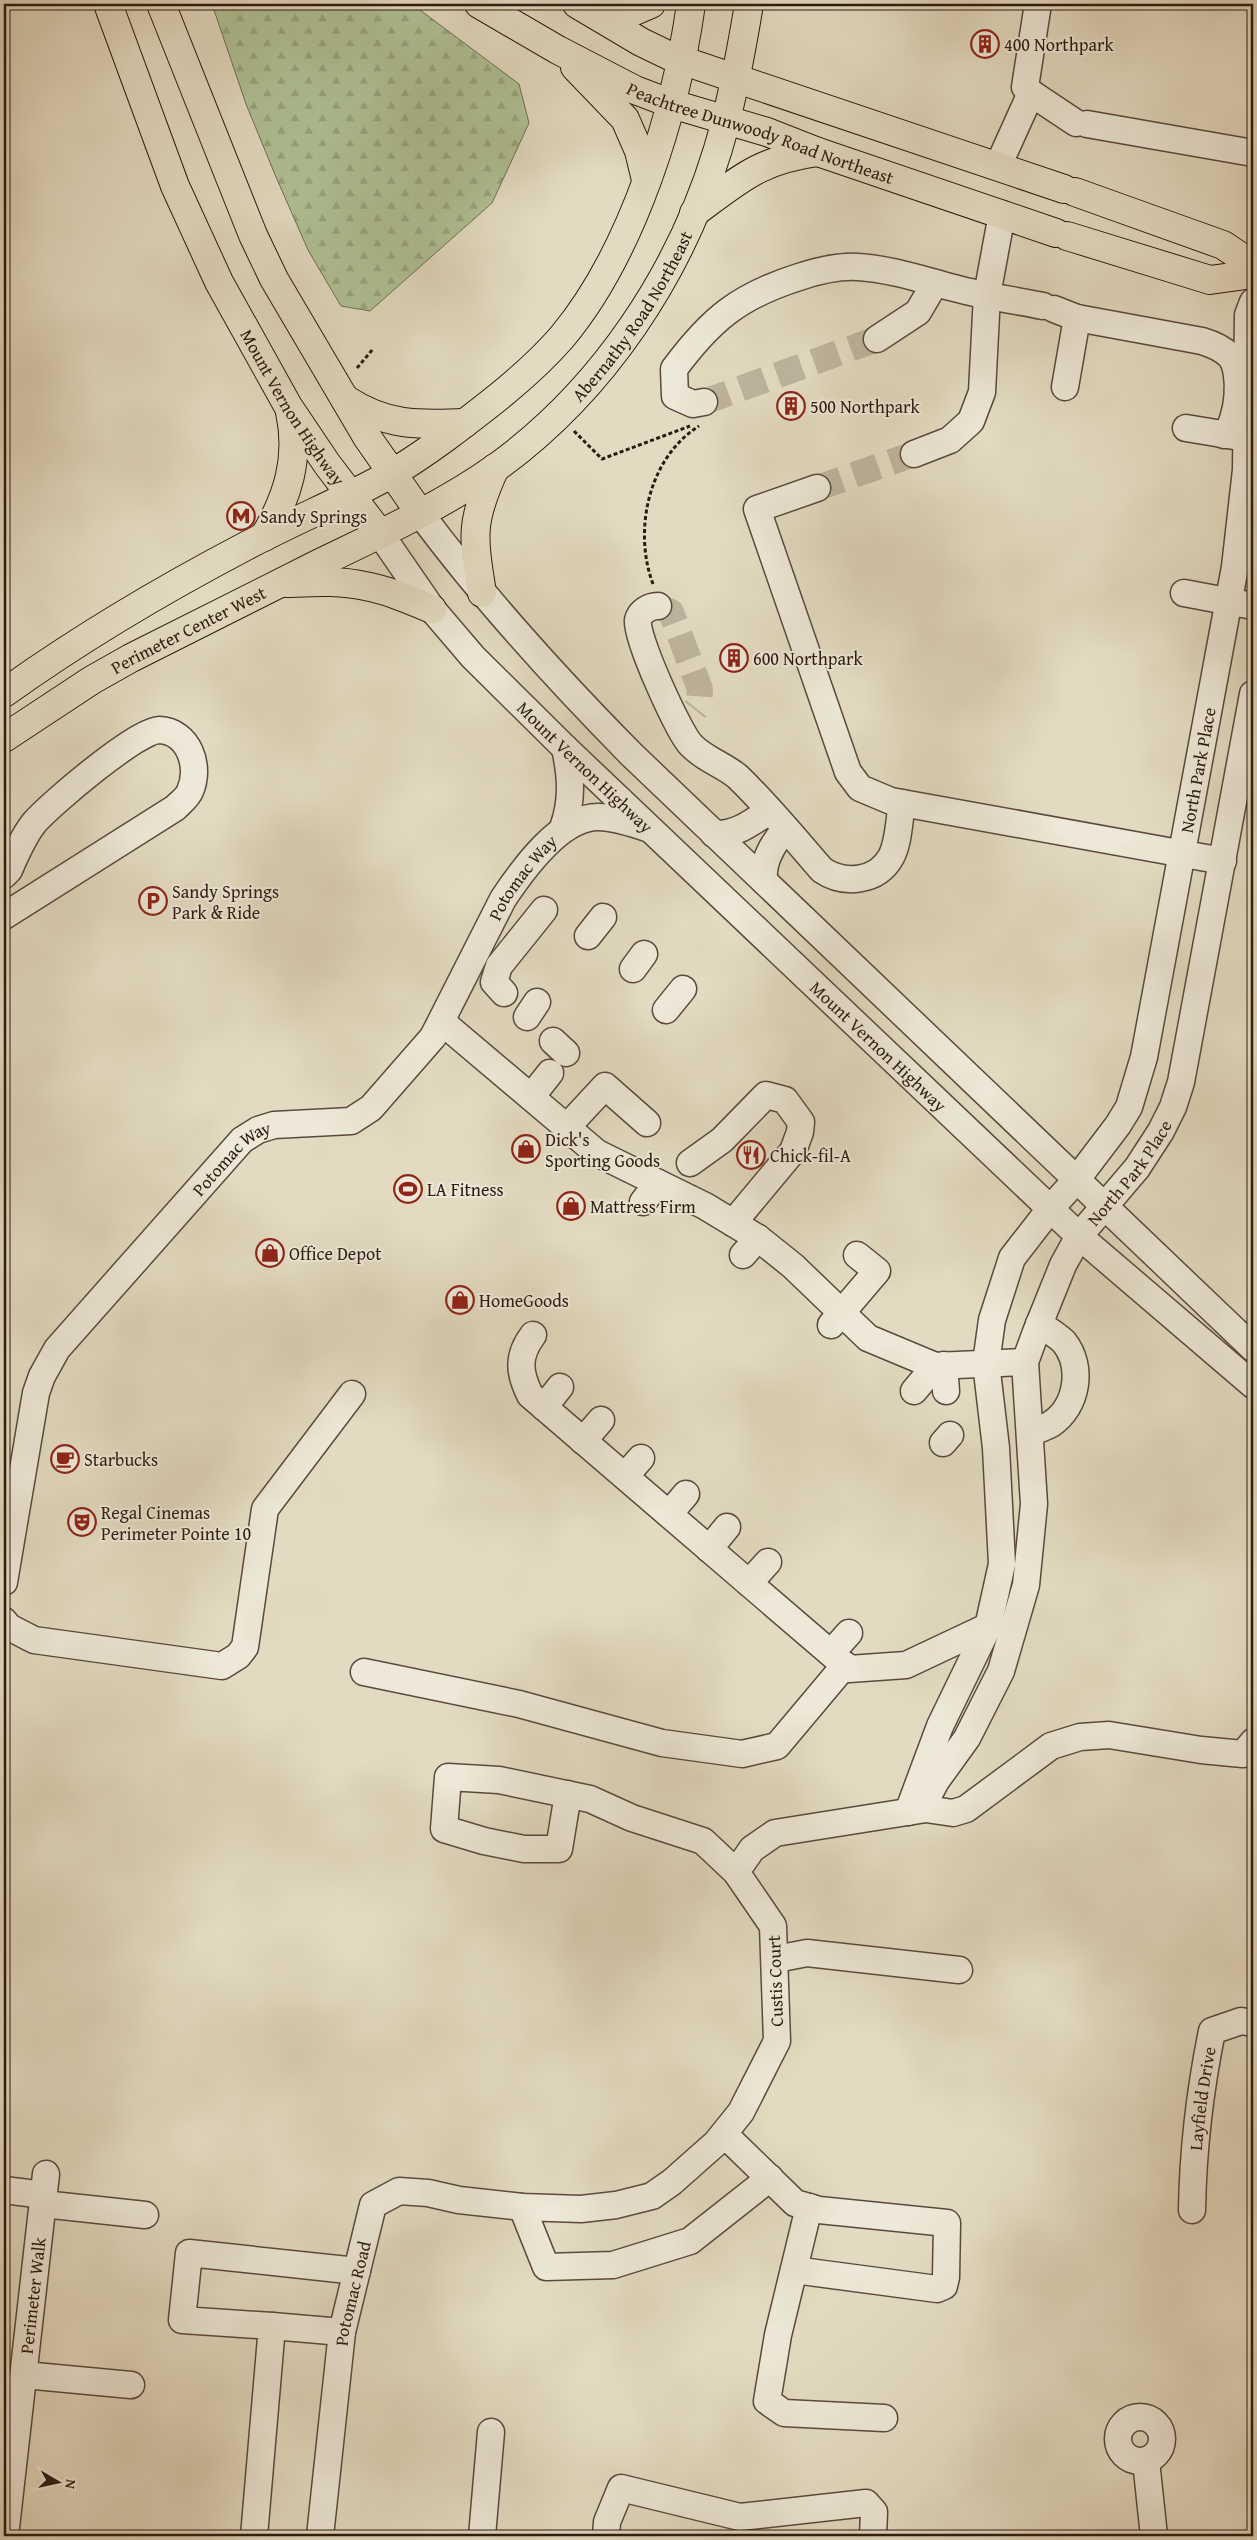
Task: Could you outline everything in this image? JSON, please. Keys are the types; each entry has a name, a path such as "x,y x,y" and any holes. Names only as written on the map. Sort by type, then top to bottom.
{"main road":[{"name":"Mount Vernon Highway","path":"108,4 175,186 219,282 288,406 327,464 380,535"},
{"path":"161,4 270,270 343,398 392,474 420,513"},
{"name":"Peachtree Dunwoody Road Northeast","path":"479,4 558,50 635,90 672,104 767,132 818,152 1002,214 1210,280 1253,274"},
{"path":"587,10 630,13 652,4"},
{"path":"4,694 70,647 191,575 392,474 465,422 542,358 578,315 617,249 646,180 672,104 682,61 691,4"},
{"name":"Abernathy Road Northeast","path":"380,535 496,468 528,442 569,403 626,337 657,289 694,213 717,151 736,78 749,4"},
{"path":"587,10 641,42 682,61 998,166 1223,245 1253,265"},
{"path":"558,50 625,119 639,152 646,180"},
{"path":"694,213 762,166 792,156 818,152"},
{"path":"343,398 375,416 389,421 421,425 465,422"},
{"path":"264,537 285,498 293,463 294,432 288,406"},
{"path":"482,593 475,549 475,521 484,492 496,468"},
{"name":"Perimeter Center West","path":"4,738 92,680 131,658 380,535"},
{"path":"280,583 325,582 365,586 387,591 432,609"}],"street":[{"path":"1038,4 1024,87 1031,93 1082,124 1253,153"},
{"path":"998,166 1031,93"},
{"path":"914,454 950,440 971,421 982,392 987,295 1002,214"},
{"path":"702,416 692,404 675,396 674,369 697,337 726,312 765,288 818,271 858,267 901,274 1058,311 1202,341 1226,352 1234,364 1236,373 1236,406 1232,424 1241,437"},
{"path":"877,339 918,312 935,283"},
{"name":"North Park Place","path":"917,1810 940,1726 988,1627 1002,1564 996,1448 986,1363 992,1320 1012,1258 1050,1209 1078,1179 1118,1125 1129,1107 1141,1071 1183,853 1241,604 1241,437 1248,316 1253,302"},
{"path":"1058,311 1064,387"},
{"path":"1186,428 1241,437"},
{"path":"817,488 757,510 848,772 860,788 869,794 902,803 1223,860"},
{"path":"420,513 482,593 564,686 714,834 1078,1179 1253,1348"},
{"name":"Mount Vernon Highway","path":"380,535 432,609 473,657 566,748 867,1038 1079,1236 1253,1385"},
{"path":"1184,594 1241,604"},
{"path":"657,599 645,610 638,620 638,632 682,708 691,746 736,776 822,870 836,878 858,879 880,870 890,858 896,842 902,803"},
{"name":"North Park Place","path":"1025,1362 1063,1265 1079,1236 1137,1168 1161,1131 1173,1107 1186,1062 1253,694"},
{"path":"4,876 33,824 49,808 139,736 158,730 174,734 183,742 192,755 194,772 190,792 175,808 4,916"},
{"name":"Potomac Way","path":"563,828 570,806 572,783 566,748"},
{"name":"Potomac Way","path":"4,1582 36,1393 42,1376 57,1349 242,1140 258,1130 274,1125 351,1121 363,1116 433,1037 503,899 517,878 563,828 580,820 598,817 650,829"},
{"path":"714,834 728,834 743,828 777,820"},
{"path":"764,881 765,864 770,852 777,820"},
{"path":"504,993 494,982 498,966 544,910"},
{"path":"1158,986 1198,996"},
{"path":"666,1010 683,989"},
{"path":"442,1022 598,1153 657,1191 732,1230 836,1319 868,1338 879,1350 940,1366 1025,1362 1034,1504 1026,1585 1016,1613 1001,1671 967,1738 917,1810"},
{"path":"531,1097 550,1073"},
{"path":"567,1127 604,1086 646,1123"},
{"path":"657,1191 690,1163 722,1140 766,1095 785,1100 795,1111 801,1122 800,1132 793,1151 732,1230"},
{"path":"690,1163 723,1124"},
{"path":"732,1230 766,1204"},
{"path":"836,1319 877,1271 857,1255"},
{"path":"1030,1433 1051,1423 1067,1408 1076,1386 1074,1361 1064,1343 1039,1324"},
{"path":"533,1335 524,1346 520,1376 530,1395 583,1440 633,1467 669,1514 849,1669 906,1665 1016,1613"},
{"path":"914,1390 940,1366"},
{"path":"940,1366 946,1391"},
{"path":"544,1407 560,1388"},
{"path":"4,1621 9,1627 34,1640 222,1666 238,1656 245,1647 265,1509 352,1394"},
{"path":"583,1440 601,1420"},
{"path":"669,1514 686,1494"},
{"path":"709,1549 728,1527"},
{"path":"749,1583 768,1562"},
{"path":"364,1672 519,1704 662,1744 742,1754 777,1746 838,1659 849,1633"},
{"path":"568,1794 559,1849 524,1850 444,1829 448,1776 499,1780 568,1794 590,1799 632,1818 703,1841 736,1872 752,1849 775,1833 917,1810 953,1813 966,1809 1052,1746 1080,1737 1109,1735 1201,1750 1243,1754 1253,1742"},
{"name":"Custis Court","path":"522,2207 581,2209 616,2205 652,2196 672,2182 720,2138 740,2112 777,2040 776,1959 773,1926 736,1872"},
{"path":"776,1959 807,1953 959,1970"},
{"name":"Layfield Drive","path":"1192,2210 1193,2159 1204,2068 1212,2031 1241,2021 1253,2023"},
{"path":"720,2138 770,2178 795,2203 819,2210 947,2223 946,2276 944,2286 936,2289 794,2270"},
{"path":"522,2207 546,2267 613,2265 690,2241 770,2178"},
{"path":"4,2190 44,2191 145,2215"},
{"name":"Perimeter Walk","path":"5,2530 18,2364 44,2191"},
{"name":"Potomac Road","path":"320,2536 342,2332 373,2205 399,2191 428,2193 459,2200 522,2207"},
{"path":"809,2207 778,2335 767,2401 784,2413 884,2418"},
{"path":"342,2332 182,2320 189,2252 357,2272"},
{"path":"254,2536 272,2326"},
{"path":"18,2364 132,2385"},
{"path":"482,2536 491,2432"},
{"path":"1146,2460 1154,2536"},
{"path":"606,2536 607,2522 621,2488 740,2518 866,2503 874,2512 873,2536"}],"path":[{"path":"357,368 373,349"},
{"path":"572,428 602,459 702,416"},
{"path":"657,599 644,551 643,531 647,498 672,453 694,429 702,416"}],"green space":[{"path":"212,4 412,4 519,84 529,123 492,203 370,311 341,306 308,250 246,104"}],"tunnel":[{"path":"704,402 877,339"},
{"path":"817,488 914,454"},
{"path":"658,606 671,612 700,689 699,705 695,710"}],"place":[{"name":"400 Northpark","path":"985,44"},
{"name":"500 Northpark","path":"791,406"},
{"name":"Sandy Springs","path":"241,516"},
{"name":"600 Northpark","path":"734,658"},
{"name":"Sandy Springs Park & Ride","path":"153,901"},
{"name":"Dick's Sporting Goods","path":"526,1149"},
{"name":"Chick-fil-A","path":"751,1155"},
{"name":"LA Fitness","path":"408,1189"},
{"name":"Mattress Firm","path":"571,1206"},
{"name":"Office Depot","path":"270,1253"},
{"name":"HomeGoods","path":"460,1300"},
{"name":"Starbucks","path":"65,1459"},
{"name":"Regal Cinemas Perimeter Pointe 10","path":"82,1522"}]}
